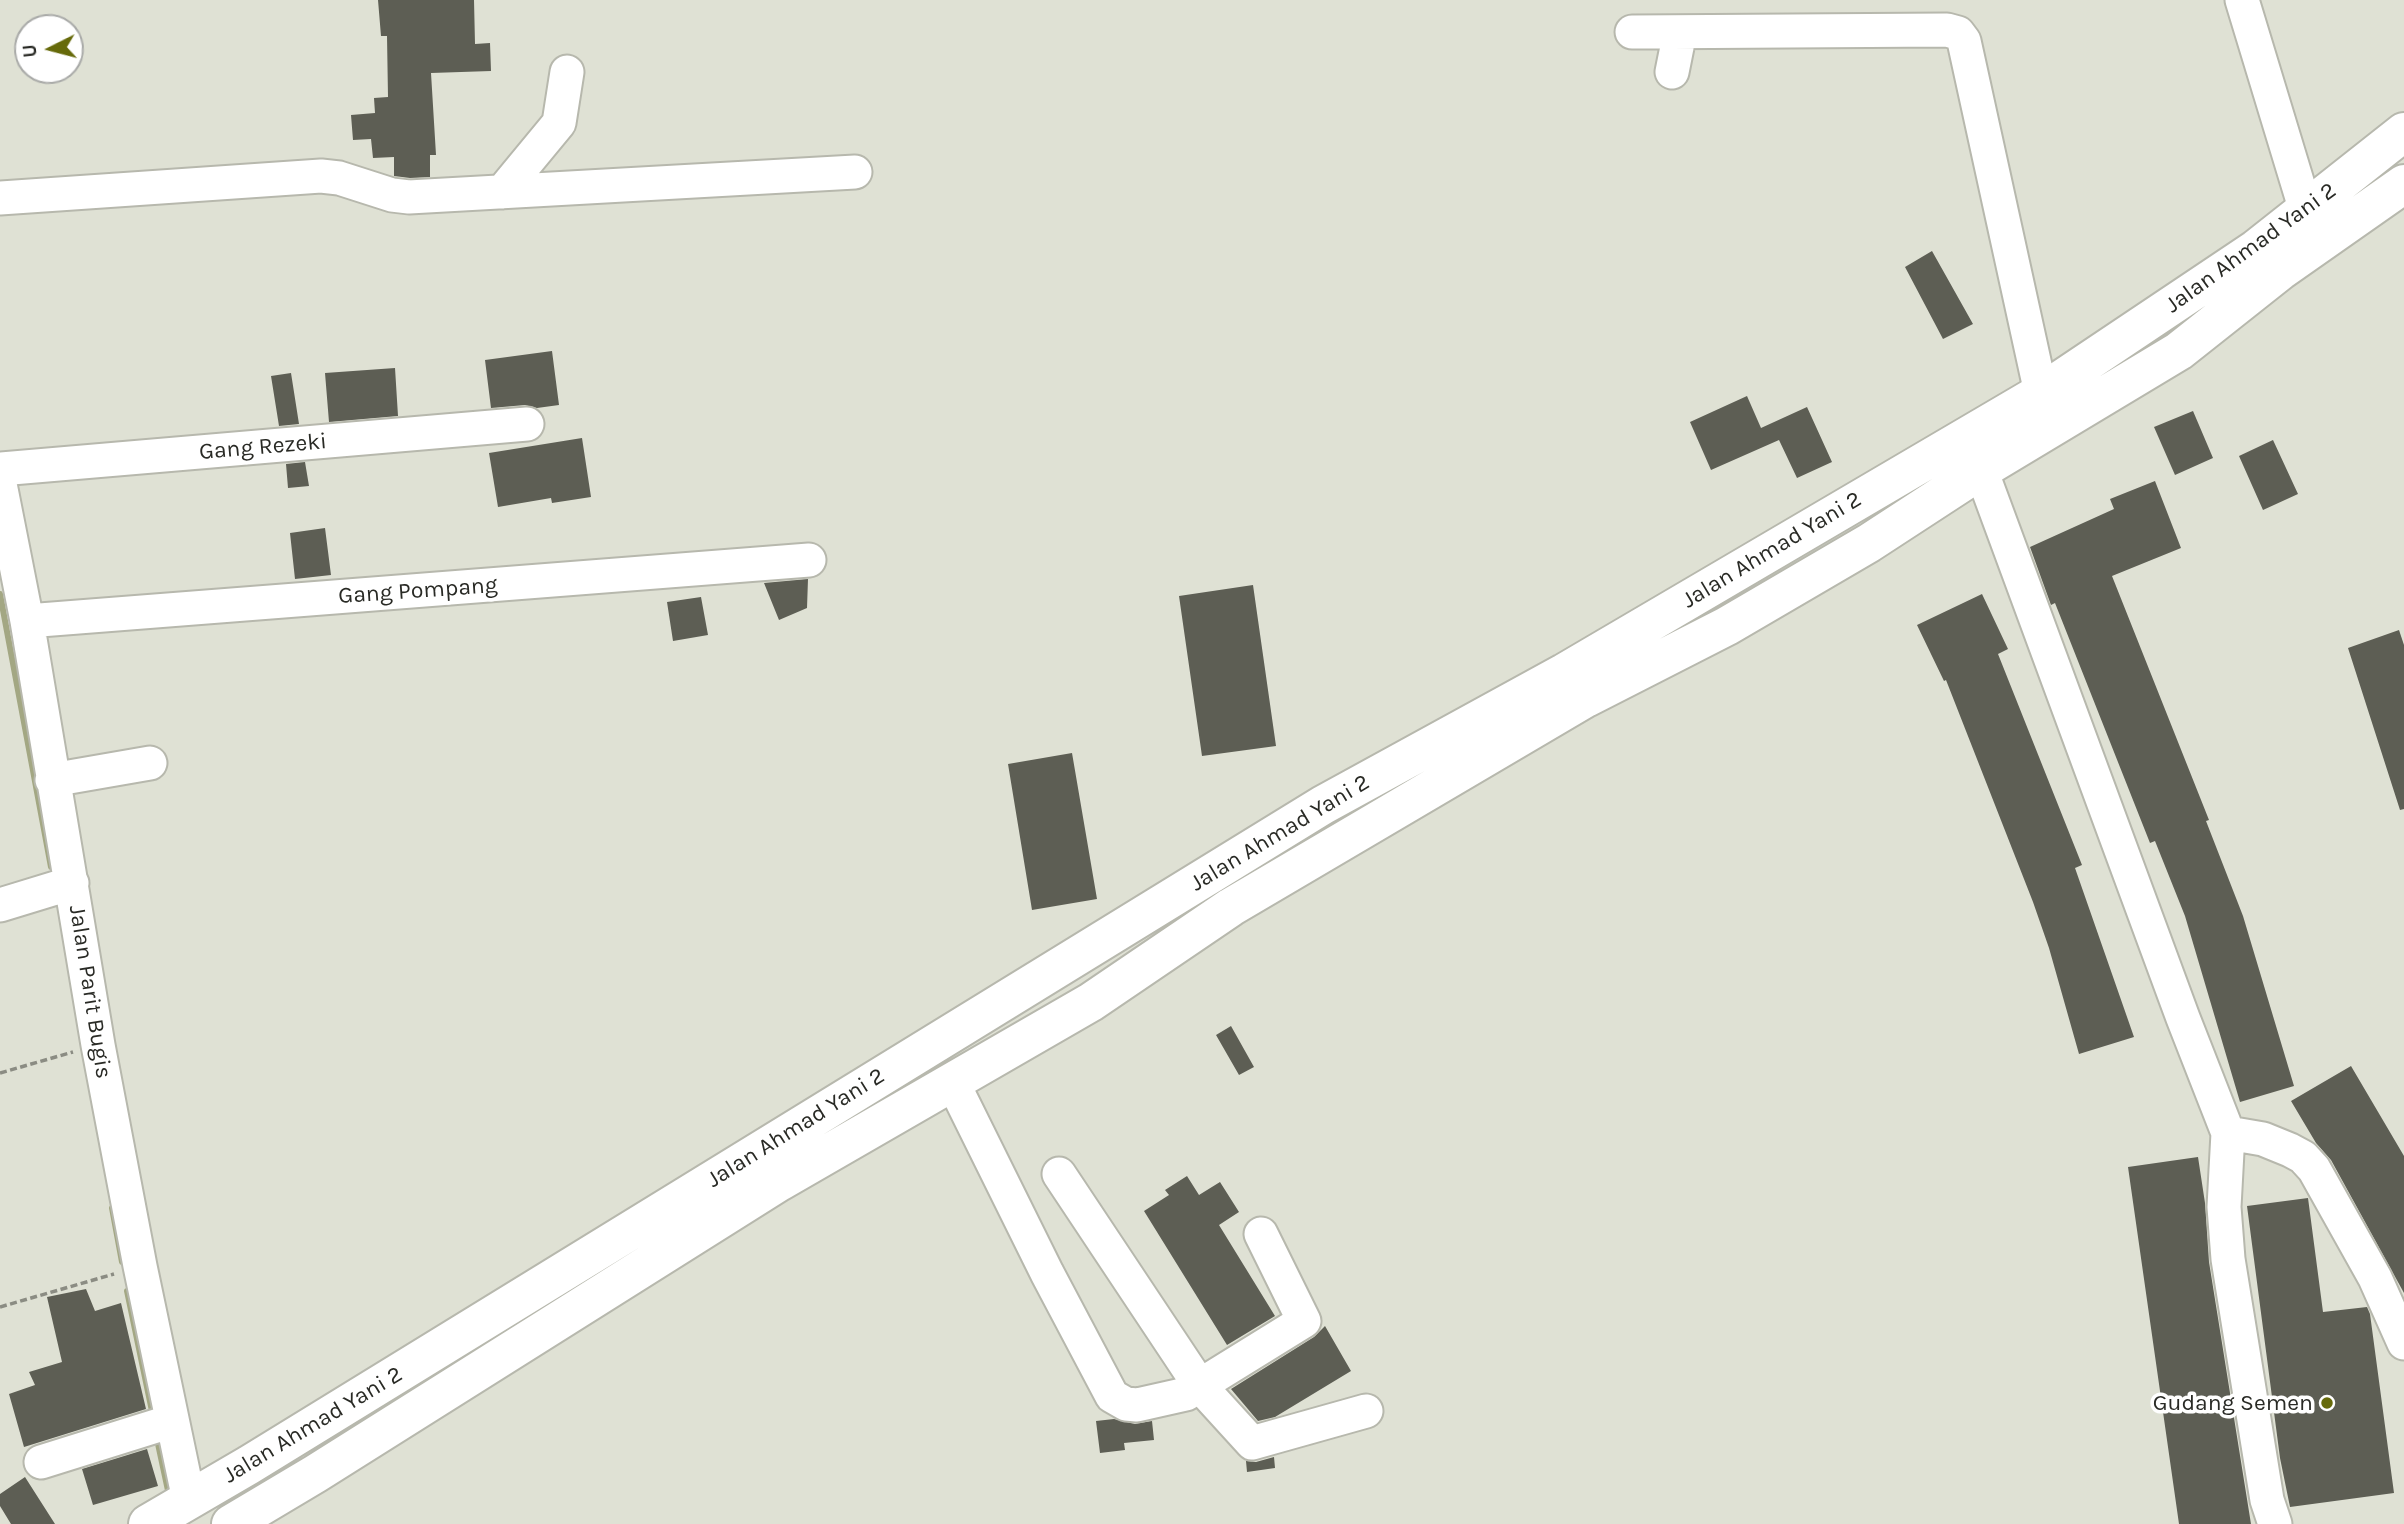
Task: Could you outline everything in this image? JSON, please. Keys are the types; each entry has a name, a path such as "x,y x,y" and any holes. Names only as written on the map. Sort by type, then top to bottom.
{"highway":[{"name":"Jalan Ahmad Yani 2","path":"148,1524 261,1458 1323,804 1564,673 2041,393 2256,249 2404,132"},
{"name":"Jalan Ahmad Yani 2","path":"231,1524 779,1182 1091,1002 1231,907 1587,698 1727,625 1869,543 1981,470 2179,351 2280,271 2404,184"},
{"path":"485,1320 502,1355"}],"street":[{"path":"2242,0 2306,211"},
{"path":"1632,32 1947,30 1958,33 1964,41 2041,393"},
{"path":"1672,72 1680,32"},
{"path":"502,192 559,123 567,72"},
{"path":"0,198 321,176 339,178 392,195 409,197 855,172"},
{"name":"Gang Rezeki","path":"0,469 527,424"},
{"path":"1981,470 2228,1133 2224,1207 2228,1259 2267,1500 2275,1524"},
{"name":"Jalan Parit Bugis","path":"0,484 27,621 98,1045 140,1266 189,1500"},
{"name":"Gang Pompang","path":"27,621 808,561"},
{"path":"52,780 150,763"},
{"path":"0,905 72,883"},
{"path":"952,1081 1047,1273 1112,1396 1126,1404 1137,1405 1186,1394 1304,1321 1261,1234"},
{"path":"2228,1133 2263,1139 2290,1150 2303,1157 2314,1169 2375,1278 2404,1343"},
{"path":"1059,1174 1200,1386 1252,1443 1366,1411"},
{"path":"41,1462 172,1421"}],"path":[{"path":"0,1073 98,1045"},
{"path":"0,1307 140,1266"}],"building":[{"path":"378,0 474,0 475,44 490,43 491,71 431,73 436,155 430,155 430,177 394,176 394,157 373,158 371,139 353,140 351,115 375,113 374,98 388,97 387,36 381,36"},
{"path":"1932,251 1973,324 1943,339 1905,267"},
{"path":"552,351 559,405 491,408 485,360"},
{"path":"395,368 398,416 329,422 325,373"},
{"path":"291,373 299,424 279,426 271,376"},
{"path":"1747,396 1761,428 1807,407 1832,462 1797,478 1779,440 1711,470 1690,422"},
{"path":"2193,411 2213,458 2175,475 2154,427"},
{"path":"582,438 591,497 552,503 551,498 498,507 489,453"},
{"path":"2273,440 2298,494 2263,510 2239,456"},
{"path":"305,462 309,486 288,488 286,464"},
{"path":"2155,481 2181,548 2112,576 2209,820 2206,821 2243,916 2294,1086 2240,1102 2185,916 2155,841 2150,843 2055,603 2051,605 2030,547 2114,509 2110,499"},
{"path":"325,528 331,575 295,579 290,533"},
{"path":"808,579 807,608 779,620 764,583"},
{"path":"1253,585 1276,746 1202,756 1179,596"},
{"path":"1982,594 2008,649 1998,654 2082,865 2075,868 2134,1037 2079,1054 2033,902 1946,680 1944,681 1917,625"},
{"path":"701,597 708,635 673,641 667,602"},
{"path":"2399,630 2404,645 2404,809 2400,810 2348,648"},
{"path":"1072,753 1097,899 1032,910 1008,764"},
{"path":"1231,1026 1254,1067 1239,1075 1216,1035"},
{"path":"2351,1066 2404,1156 2404,1293 2331,1160 2316,1143 2291,1101"},
{"name":"Gudang Semen","path":"2198,1157 2205,1203 2209,1262 2251,1524 2179,1524 2128,1167"},
{"path":"1187,1176 1199,1195 1220,1182 1239,1212 1219,1225 1275,1316 1227,1345 1144,1211 1169,1195 1165,1190"},
{"name":"Gudang Semen","path":"2308,1198 2323,1312 2367,1307 2370,1314 2394,1493 2290,1507 2280,1458 2247,1206"},
{"path":"86,1289 95,1311 121,1303 146,1409 24,1447 9,1394 35,1385 29,1372 62,1362 47,1297"},
{"path":"1325,1326 1351,1371 1275,1417 1258,1421 1231,1389 1314,1337"},
{"path":"1114,1419 1135,1424 1152,1421 1154,1440 1124,1443 1125,1450 1100,1453 1096,1421"},
{"path":"147,1449 158,1486 93,1505 82,1469"},
{"path":"1274,1457 1275,1468 1247,1472 1246,1461 1256,1462"},
{"path":"25,1477 55,1524 11,1524 0,1506 0,1494"}],"waterway":[{"path":"0,594 51,867"},
{"path":"112,1208 122,1262"},
{"path":"127,1291 153,1416"},
{"path":"157,1439 169,1495"}],"place":[{"name":"Gudang Semen","path":"2327,1403"}]}
